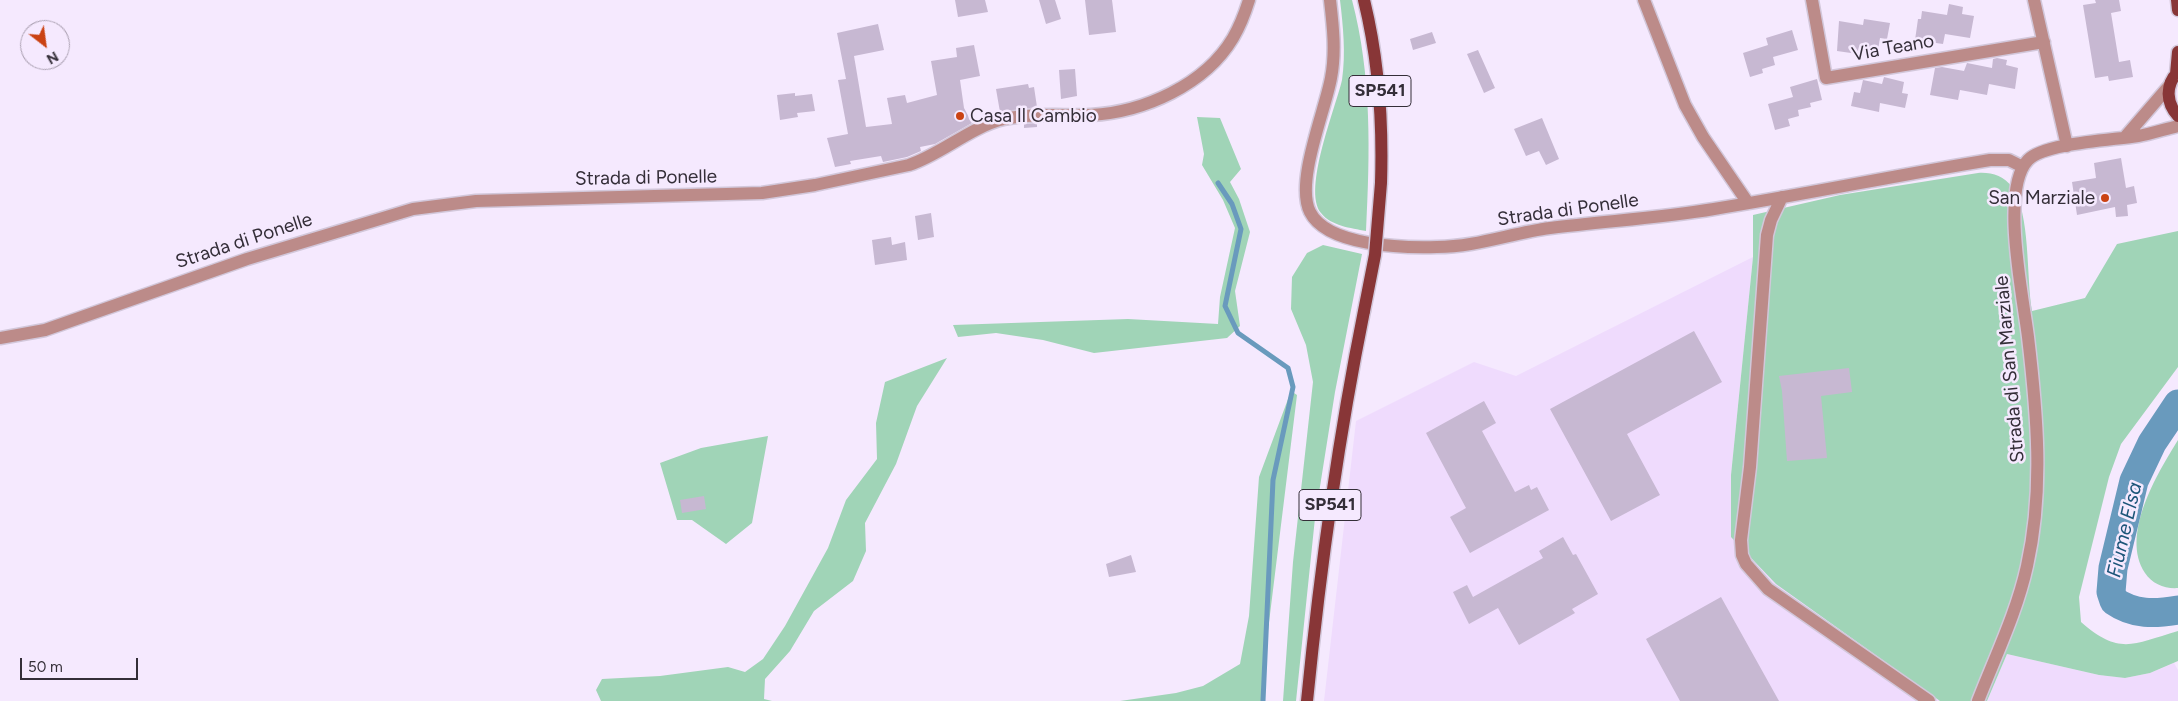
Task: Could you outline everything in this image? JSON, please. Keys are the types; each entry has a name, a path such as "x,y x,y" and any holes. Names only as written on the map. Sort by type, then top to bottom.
{"main road":[{"name":"SP541","path":"1307,701 1333,482 1375,255 1381,183 1380,92 1364,0"},
{"path":"2178,0 2178,10"},
{"path":"2178,52 2170,103 2178,116"}],"street":[{"name":"Strada di Ponelle","path":"0,338 45,330 240,262 414,209 476,201 704,196 784,191 916,163 1002,120 1026,116 1093,115 1139,106 1175,90 1217,58 1236,32 1249,0"},
{"name":"Strada di Ponelle","path":"1330,0 1334,35 1333,68 1305,190 1310,213 1318,224 1330,232 1353,239 1394,245 1450,247 1547,228 1675,215 1990,160 2009,160 2022,167"},
{"path":"1644,0 1688,110 1748,203"},
{"path":"2034,0 2067,146"},
{"name":"Via Teano","path":"1812,5 1826,78 2044,42"},
{"path":"2126,136 2174,77"},
{"path":"2022,167 2035,154 2067,146 2126,136 2140,136 2178,126"},
{"name":"Strada di San Marziale","path":"1978,701 2021,589 2030,554 2035,520 2037,462 2035,400 2014,209 2017,181 2022,167"},
{"path":"1782,197 1771,220 1766,244 1750,467 1741,540 1742,555 1754,575 1768,589 1930,701"}],"shaded area":[{"path":"1753,257 1731,475 1770,578 1940,701 1324,701 1356,421 1474,362 1516,376"},
{"path":"2007,654 2099,675 2125,678 2150,673 2174,663 2178,670 2178,701 1987,701"}],"green space":[{"path":"1340,0 1352,0 1363,57 1369,144 1366,231 1342,226 1330,221 1321,213 1316,202 1315,186 1322,148 1342,80 1344,40"},
{"path":"1197,117 1220,118 1241,169 1230,182 1239,199 1250,232 1235,291 1240,326 1227,338 1094,353 1043,340 996,333 958,337 953,325 1128,319 1218,324 1220,297 1235,228 1223,200 1202,165 1204,154"},
{"path":"1988,173 2001,177 2009,183 2018,199 2025,229 2032,311 2085,298 2117,244 2178,231 2178,367 2121,444 2109,477 2079,597 2081,622 2106,640 2127,644 2138,643 2178,631 2178,661 2150,673 2125,678 2099,675 2007,654 1987,701 1940,701 1776,584 1731,537 1731,475 1753,257 1753,215 1840,195"},
{"path":"1323,245 1362,254 1335,392 1315,518 1296,701 1283,701 1293,562 1313,382 1306,345 1291,309 1292,277 1307,253"},
{"path":"947,358 917,406 896,464 865,523 866,551 853,581 814,611 790,651 765,679 764,699 772,701 601,701 596,690 602,679 660,676 728,667 745,672 763,659 785,626 828,548 846,500 877,459 876,423 885,382"},
{"path":"1291,391 1297,395 1264,663 1262,701 1120,701 1176,693 1203,686 1240,664 1249,616 1259,477"},
{"path":"768,436 752,523 726,544 692,520 677,520 660,463 701,448"},
{"path":"2178,440 2178,588 2173,588 2159,585 2148,577 2138,558 2137,541 2144,505 2160,470"}],"building":[{"path":"955,0 985,0 988,12 958,17"},
{"path":"1039,0 1055,0 1061,19 1046,24"},
{"path":"1085,0 1112,0 1116,32 1089,35"},
{"path":"2095,0 2119,0 2121,11 2111,13 2119,62 2130,60 2133,77 2109,81 2108,76 2095,78 2083,5 2096,3"},
{"path":"1949,4 1963,7 1962,14 1974,16 1970,38 1945,34 1943,44 1915,40 1918,19 1921,19 1922,11 1947,15"},
{"path":"1864,19 1890,23 1887,39 1880,38 1878,50 1859,47 1858,54 1837,51 1839,21 1863,25"},
{"path":"878,24 884,50 854,56 866,127 892,124 887,98 905,95 907,103 937,95 931,61 957,57 956,48 974,45 980,76 960,80 964,108 972,123 935,144 920,147 921,151 907,157 883,162 881,156 850,161 851,164 835,167 827,138 848,134 838,80 846,79 837,33"},
{"path":"1792,30 1798,50 1773,57 1775,65 1762,69 1763,73 1750,77 1743,53 1768,45 1766,38"},
{"path":"1432,32 1436,43 1413,50 1410,39"},
{"path":"1478,50 1495,88 1484,93 1467,54"},
{"path":"1993,59 2007,60 2006,65 2018,68 2015,89 1989,84 1987,95 1960,90 1958,100 1930,95 1935,68 1942,67 1964,71 1967,63 1992,68"},
{"path":"1075,69 1077,96 1061,99 1059,70"},
{"path":"1884,77 1904,82 1902,93 1908,94 1905,108 1880,103 1879,112 1851,106 1854,92 1860,93 1863,80 1882,84"},
{"path":"1817,79 1822,100 1810,103 1811,107 1798,110 1799,116 1788,119 1790,126 1775,130 1768,104 1793,97 1790,87"},
{"path":"1028,84 1029,88 1034,87 1037,107 1000,112 996,89"},
{"path":"795,93 795,96 812,94 815,111 797,113 798,117 780,120 777,95"},
{"path":"1542,118 1559,159 1546,165 1539,151 1526,156 1514,129"},
{"path":"1037,123 1037,127 1024,128 1024,124"},
{"path":"2121,158 2126,188 2134,186 2137,203 2127,205 2128,216 2116,217 2115,207 2077,215 2072,182 2096,178 2094,163"},
{"path":"931,213 934,237 918,240 915,216"},
{"path":"891,237 892,245 905,242 907,260 875,265 872,240"},
{"path":"1694,331 1722,382 1627,434 1660,495 1611,521 1550,409"},
{"path":"1849,368 1852,392 1821,396 1827,458 1787,461 1782,391 1779,376"},
{"path":"1484,401 1496,423 1482,431 1515,492 1529,485 1531,490 1537,487 1549,510 1470,553 1450,517 1466,508 1426,433"},
{"path":"704,496 706,509 682,513 680,500"},
{"path":"1563,537 1573,555 1576,554 1598,594 1572,609 1575,613 1519,645 1498,608 1469,624 1453,592 1467,585 1473,597 1543,558 1539,551"},
{"path":"1131,555 1136,572 1109,577 1106,564"},
{"path":"1721,597 1779,701 1680,701 1646,639"}],"waterway":[{"path":"1218,183 1232,204 1241,229 1225,306 1238,333 1288,368 1293,387 1273,480 1263,701"},
{"name":"Fiume Elsa","path":"2178,404 2152,443 2134,481 2113,568 2111,592 2114,601 2129,609 2153,613 2178,610"}],"place":[{"name":"Casa Il Cambio","path":"960,116"},
{"name":"San Marziale","path":"2105,198"}]}
